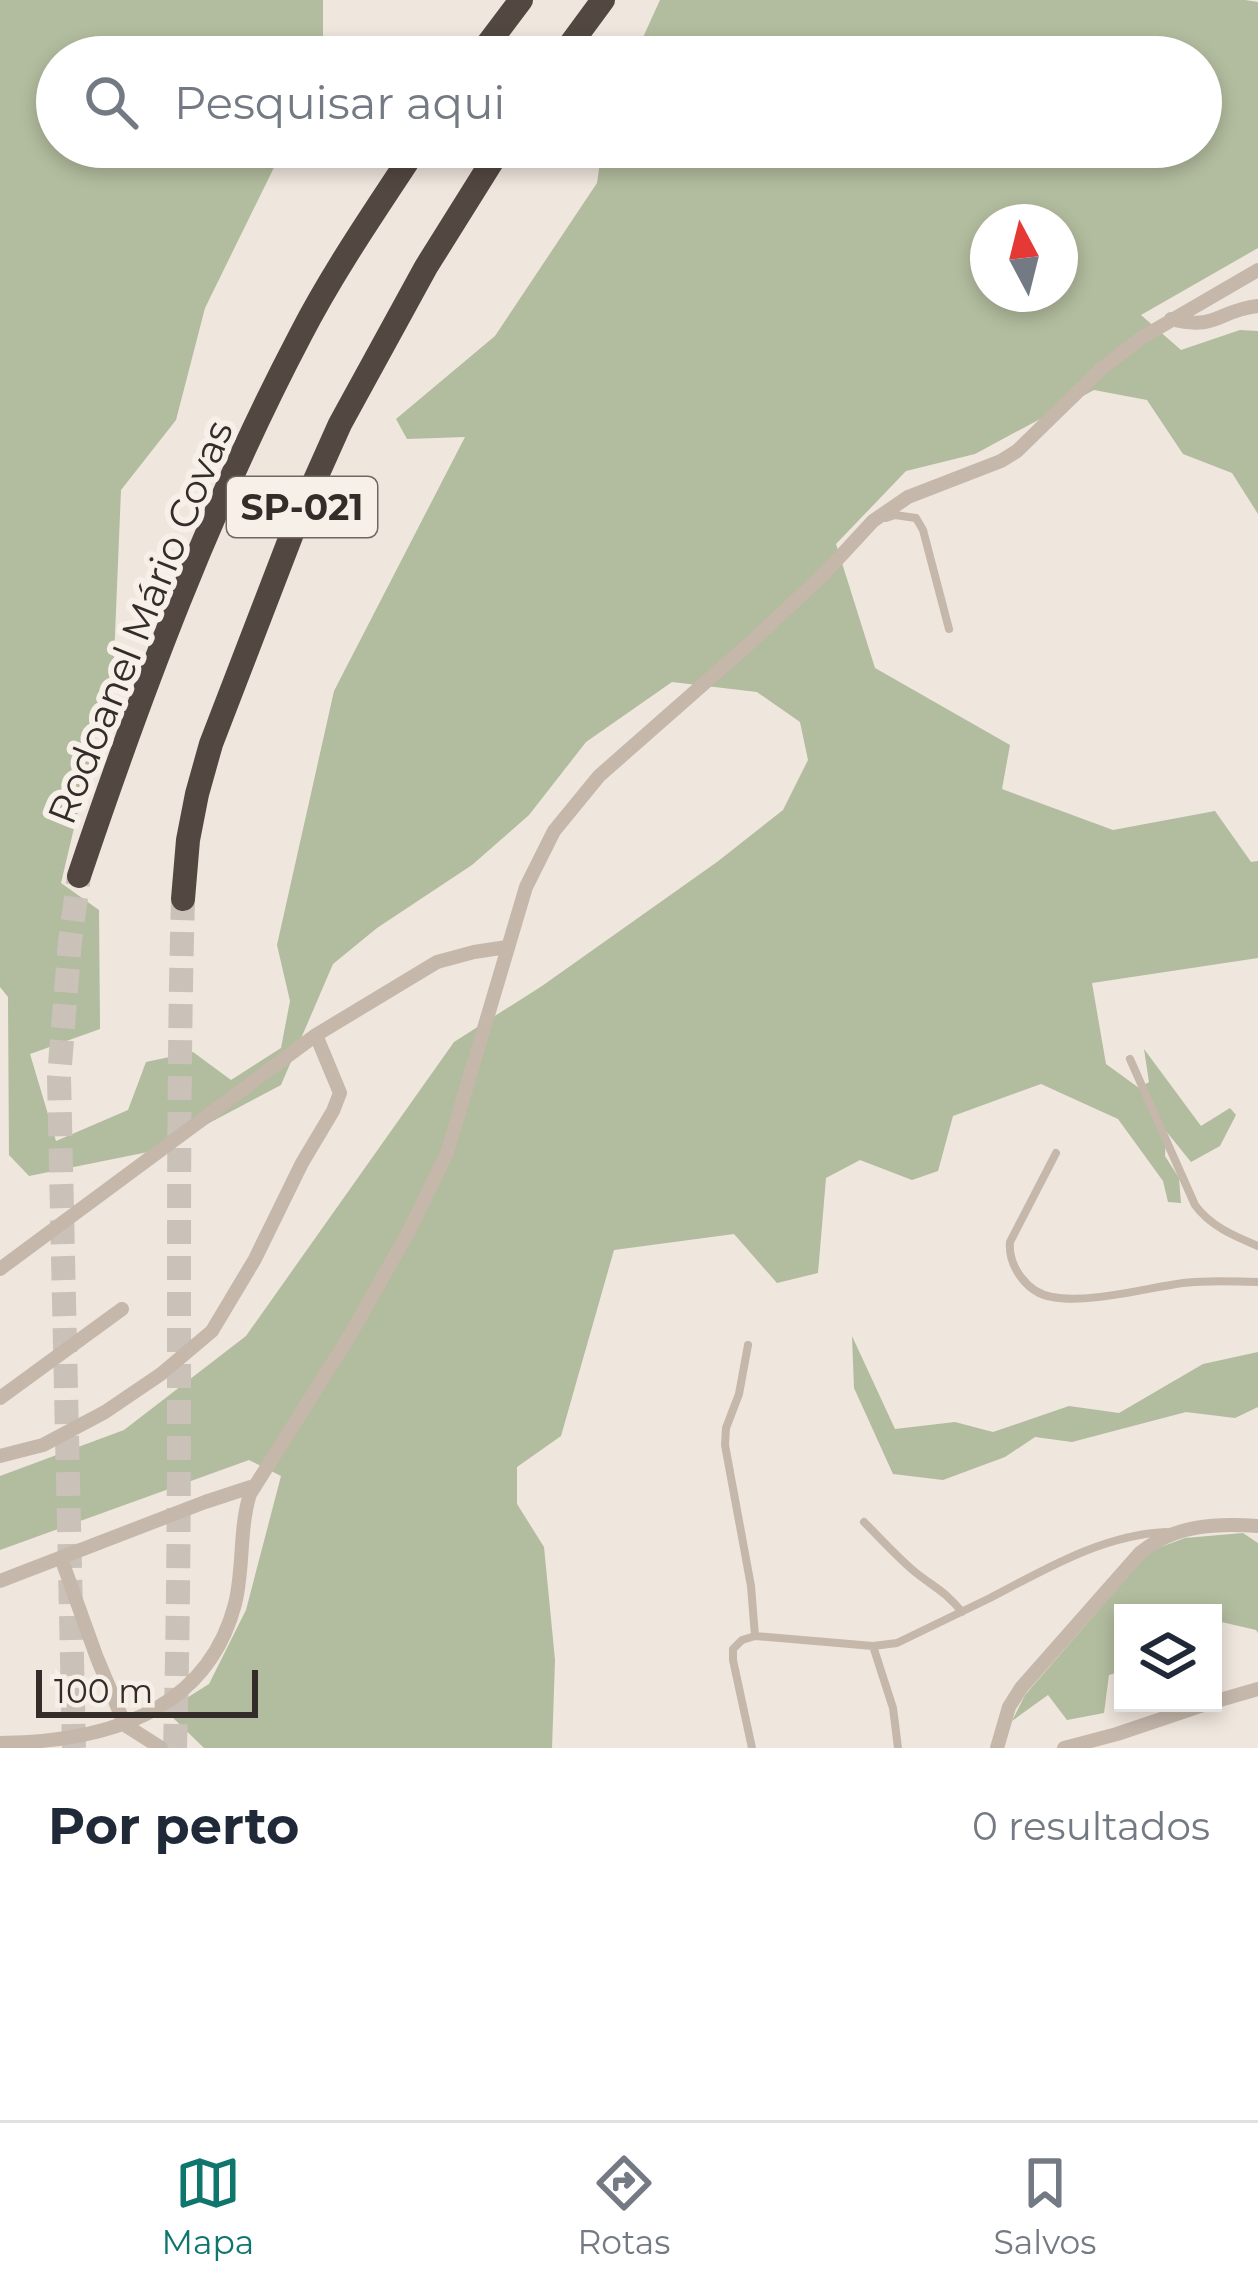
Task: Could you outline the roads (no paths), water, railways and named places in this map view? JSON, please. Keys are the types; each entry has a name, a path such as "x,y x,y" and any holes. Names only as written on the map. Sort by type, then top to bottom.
{"highway":[{"path":"494,36 521,0"},
{"path":"576,36 603,0"},
{"name":"Rodoanel Mário Covas","path":"79,876 119,756 227,483 302,331 403,168"},
{"name":"SP-021","path":"183,899 188,840 211,744 298,518 350,404 487,168"}],"street":[{"path":"0,1743 74,1738 125,1725 190,1684 221,1640 237,1597 250,1494 360,1317 447,1153 526,887 554,831 576,802 823,575 873,521 908,497 1017,451 1100,370 1171,319 1258,270"},
{"path":"1171,319 1204,324 1258,306"},
{"path":"0,1269 316,1035 437,962 507,947"},
{"path":"0,1456 43,1445 104,1412 161,1374 212,1331 255,1259 340,1093 316,1035"},
{"path":"0,1398 122,1309"},
{"path":"0,1581 256,1486"},
{"path":"997,1748 1021,1688 1140,1553 1173,1532 1252,1526"},
{"path":"61,1558 125,1725 161,1748"},
{"path":"1222,1699 1258,1689"},
{"path":"1064,1748 1182,1712"},
{"path":"1107,1748 1117,1734"}],"lane":[{"path":"873,521 895,515 916,518 949,628"},
{"path":"1130,1059 1195,1205 1219,1227 1258,1246"},
{"path":"1056,1153 1010,1242 1016,1271 1037,1291 1051,1298 1090,1297 1189,1282 1258,1282"},
{"path":"748,1345 725,1445 751,1586 755,1636"},
{"path":"864,1522 962,1612"},
{"path":"752,1748 733,1660 733,1649 742,1640 755,1636 873,1646 897,1643 1108,1541 1173,1532"},
{"path":"873,1646 893,1708 898,1748"}],"tunnel":[{"path":"74,1748 59,1077 79,876"},
{"path":"175,1748 183,899"}]}
